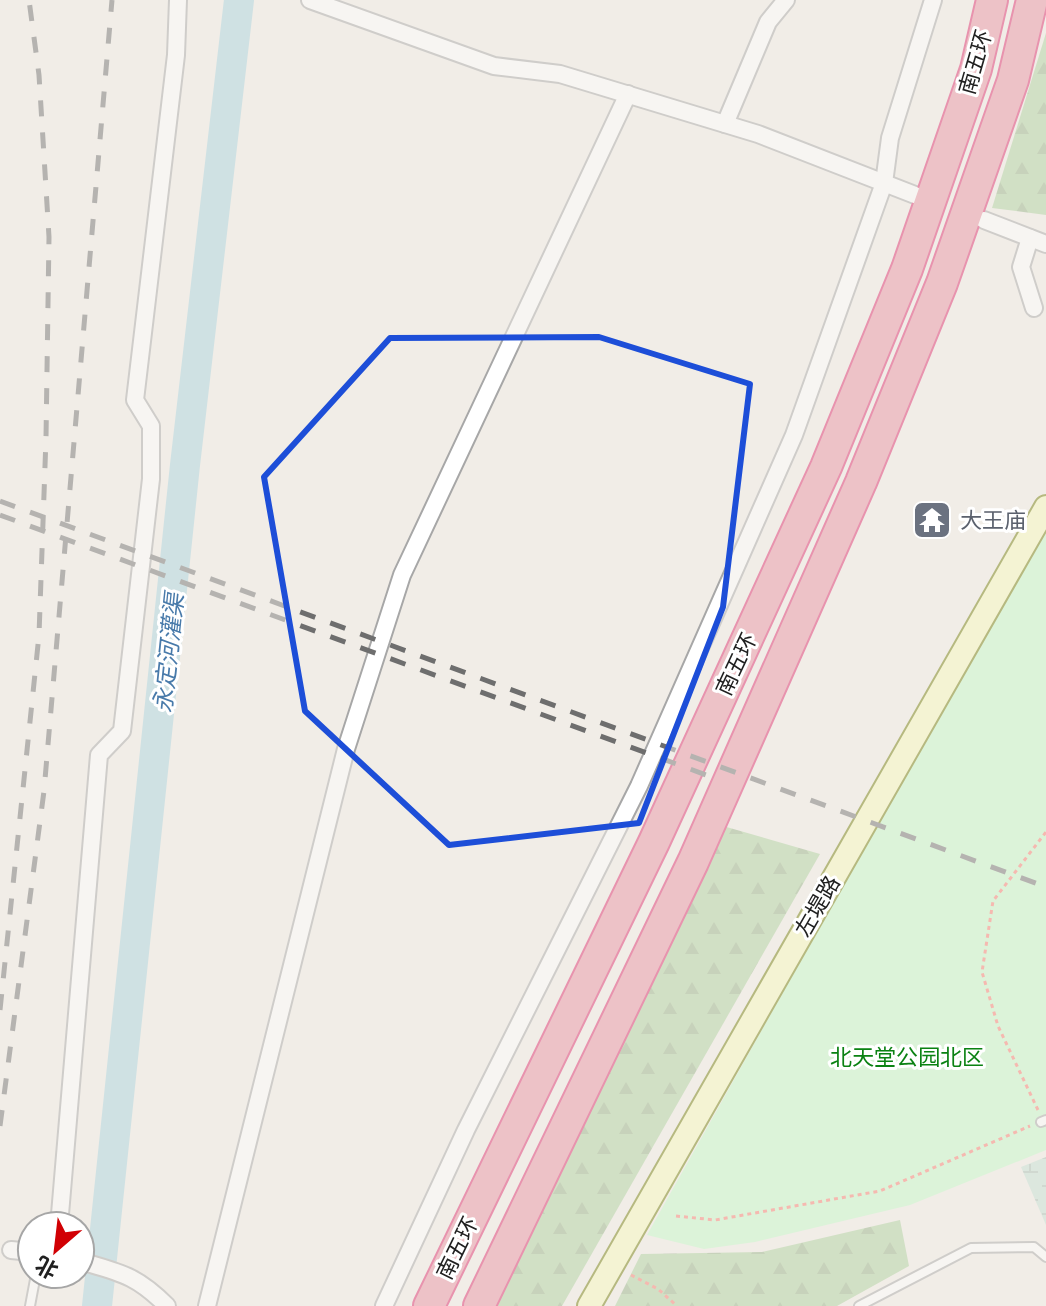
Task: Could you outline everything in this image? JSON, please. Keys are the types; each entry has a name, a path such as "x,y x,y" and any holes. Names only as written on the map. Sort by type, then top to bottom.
{"highway":[{"name":"南五环","path":"429,1306 654,842 826,467 907,269 976,69 992,0"},
{"name":"南五环","path":"479,1306 693,862 861,482 947,268 1013,80 1032,0"}],"main road":[{"name":"左堤路","path":"589,1306 1046,507"}],"street":[{"path":"60,1210 99,755 122,731 151,479 151,426 135,400 176,55 178,0"},
{"path":"310,0 494,66 560,74 725,124 915,195"},
{"path":"725,124 768,22 786,0"},
{"path":"384,1306 466,1130 639,786 794,435 884,183 890,138 933,0"},
{"path":"207,1306 346,749 402,575 628,94"},
{"path":"984,220 1041,238 1021,267 1034,308"},
{"path":"11,1250 16,1250"},
{"path":"96,1265 130,1275 146,1285 167,1306"}],"lane":[{"path":"859,1306 971,1248 1034,1247 1046,1257"}],"path":[{"path":"676,1216 715,1220 880,1191 1043,1121 998,1026 982,972 993,901 1046,832"},
{"path":"624,1272 658,1289 677,1306"}],"highlighted area":[{"path":"599,337 750,384 723,607 639,823 449,845 305,711 264,477 390,338"}],"green space":[{"path":"1046,33 1046,215 992,208"},
{"name":"北天堂公园北区","path":"1046,531 1046,1150 910,1205 755,1242 704,1249 647,1235 896,790"},
{"path":"723,826 820,854 562,1306 495,1306"},
{"path":"1046,1157 1046,1225 1021,1167"},
{"path":"900,1220 909,1266 837,1306 615,1306 641,1254 762,1252"}],"waterway":[{"name":"永定河灌渠","path":"97,1306 185,465 239,0"}],"railway":[{"path":"0,1010 39,635 46,438 49,237 39,75 29,0"},
{"path":"0,1126 44,791 112,0"},
{"path":"0,501 1046,887"},
{"path":"0,515 709,776"}],"place":[{"name":"大王庙","path":"932,520"}]}
